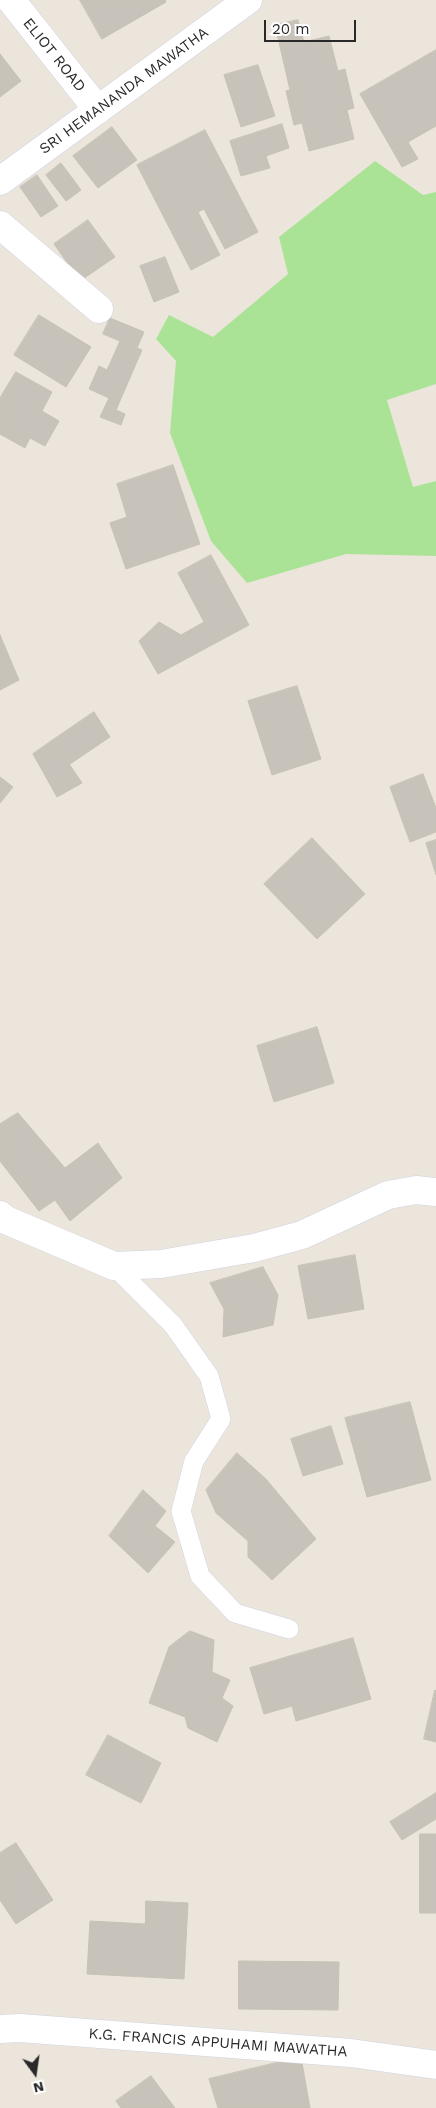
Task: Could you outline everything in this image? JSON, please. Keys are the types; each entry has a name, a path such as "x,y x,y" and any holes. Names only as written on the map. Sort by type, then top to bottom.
{"street":[{"name":"ELIOT ROAD","path":"11,0 98,110"},
{"name":"SRI HEMANANDA MAWATHA","path":"0,181 248,0"},
{"path":"0,225 100,309"},
{"path":"0,1215 6,1220 114,1266 161,1264 254,1248 302,1235 388,1195 416,1190 436,1192"},
{"name":"K.G. FRANCIS APPUHAMI MAWATHA","path":"0,2029 20,2028 351,2053 436,2065"}],"lane":[{"path":"114,1266 173,1325 209,1376 221,1419 194,1461 180,1511 200,1576 235,1613 289,1629"}],"green space":[{"path":"375,161 423,195 436,192 436,384 387,400 413,487 436,481 436,556 346,554 247,583 211,541 170,433 176,361 156,339 169,315 213,337 288,274 279,237"}],"building":[{"path":"80,0 165,0 166,2 102,39"},
{"path":"298,20 304,42 329,36 338,71 345,69 354,108 347,110 354,139 309,151 302,123 294,125 286,91 290,90 275,25"},
{"path":"436,50 436,126 408,142 418,159 402,167 360,94"},
{"path":"0,54 21,81 0,97"},
{"path":"258,65 275,116 241,127 224,75"},
{"path":"282,124 289,148 266,156 270,168 241,176 230,141"},
{"path":"112,127 137,160 98,188 73,156"},
{"path":"205,130 258,232 225,249 204,209 198,212 220,255 191,270 137,165"},
{"path":"61,163 81,190 66,201 46,175"},
{"path":"37,175 58,206 41,217 20,187"},
{"path":"88,220 115,257 80,281 54,244"},
{"path":"165,257 179,292 154,302 140,266"},
{"path":"39,315 91,347 66,387 14,355"},
{"path":"110,318 144,332 137,348 142,350 116,410 125,414 121,425 100,417 109,398 89,389 99,366 107,370 120,341 103,334"},
{"path":"16,372 52,392 42,411 59,421 45,446 30,438 25,448 0,434 0,398"},
{"path":"173,465 200,544 126,569 110,523 127,517 117,484"},
{"path":"211,555 249,625 158,674 139,641 159,622 181,635 204,622 178,573"},
{"path":"0,635 19,680 0,690"},
{"path":"297,686 321,759 272,775 248,701"},
{"path":"94,712 110,737 70,764 53,740"},
{"path":"53,740 82,783 57,797 33,754"},
{"path":"423,774 436,808 436,832 410,842 390,787"},
{"path":"0,777 13,787 0,803"},
{"path":"312,838 365,894 317,939 264,884"},
{"path":"436,840 436,875 426,843"},
{"path":"317,1027 334,1083 274,1102 257,1046"},
{"path":"18,1113 65,1168 98,1143 122,1178 70,1221 55,1200 39,1211 0,1161 0,1124"},
{"path":"355,1255 364,1309 308,1319 298,1266"},
{"path":"263,1267 278,1295 273,1325 223,1337 224,1309 210,1283"},
{"path":"410,1402 431,1480 367,1497 345,1418"},
{"path":"331,1426 343,1464 303,1476 291,1439"},
{"path":"237,1453 266,1479 316,1539 272,1580 248,1557 248,1541 216,1513 206,1490"},
{"path":"143,1490 166,1511 155,1526 175,1542 148,1573 109,1536"},
{"path":"190,1631 214,1640 212,1672 230,1680 222,1698 233,1706 217,1742 188,1728 185,1717 149,1703 169,1647"},
{"path":"353,1638 371,1699 296,1721 292,1706 264,1714 250,1668"},
{"path":"436,1691 436,1742 424,1739"},
{"path":"108,1735 161,1763 141,1803 86,1775"},
{"path":"436,1793 436,1819 402,1840 390,1822"},
{"path":"420,1834 436,1834 436,1913 420,1913"},
{"path":"16,1843 53,1900 16,1924 0,1900 0,1853"},
{"path":"146,1901 188,1903 184,1979 87,1974 90,1921 145,1924"},
{"path":"239,1961 339,1962 338,2010 239,2009"},
{"path":"301,2057 310,2108 218,2108 209,2079"},
{"path":"151,2076 175,2108 121,2108 116,2101"}]}
